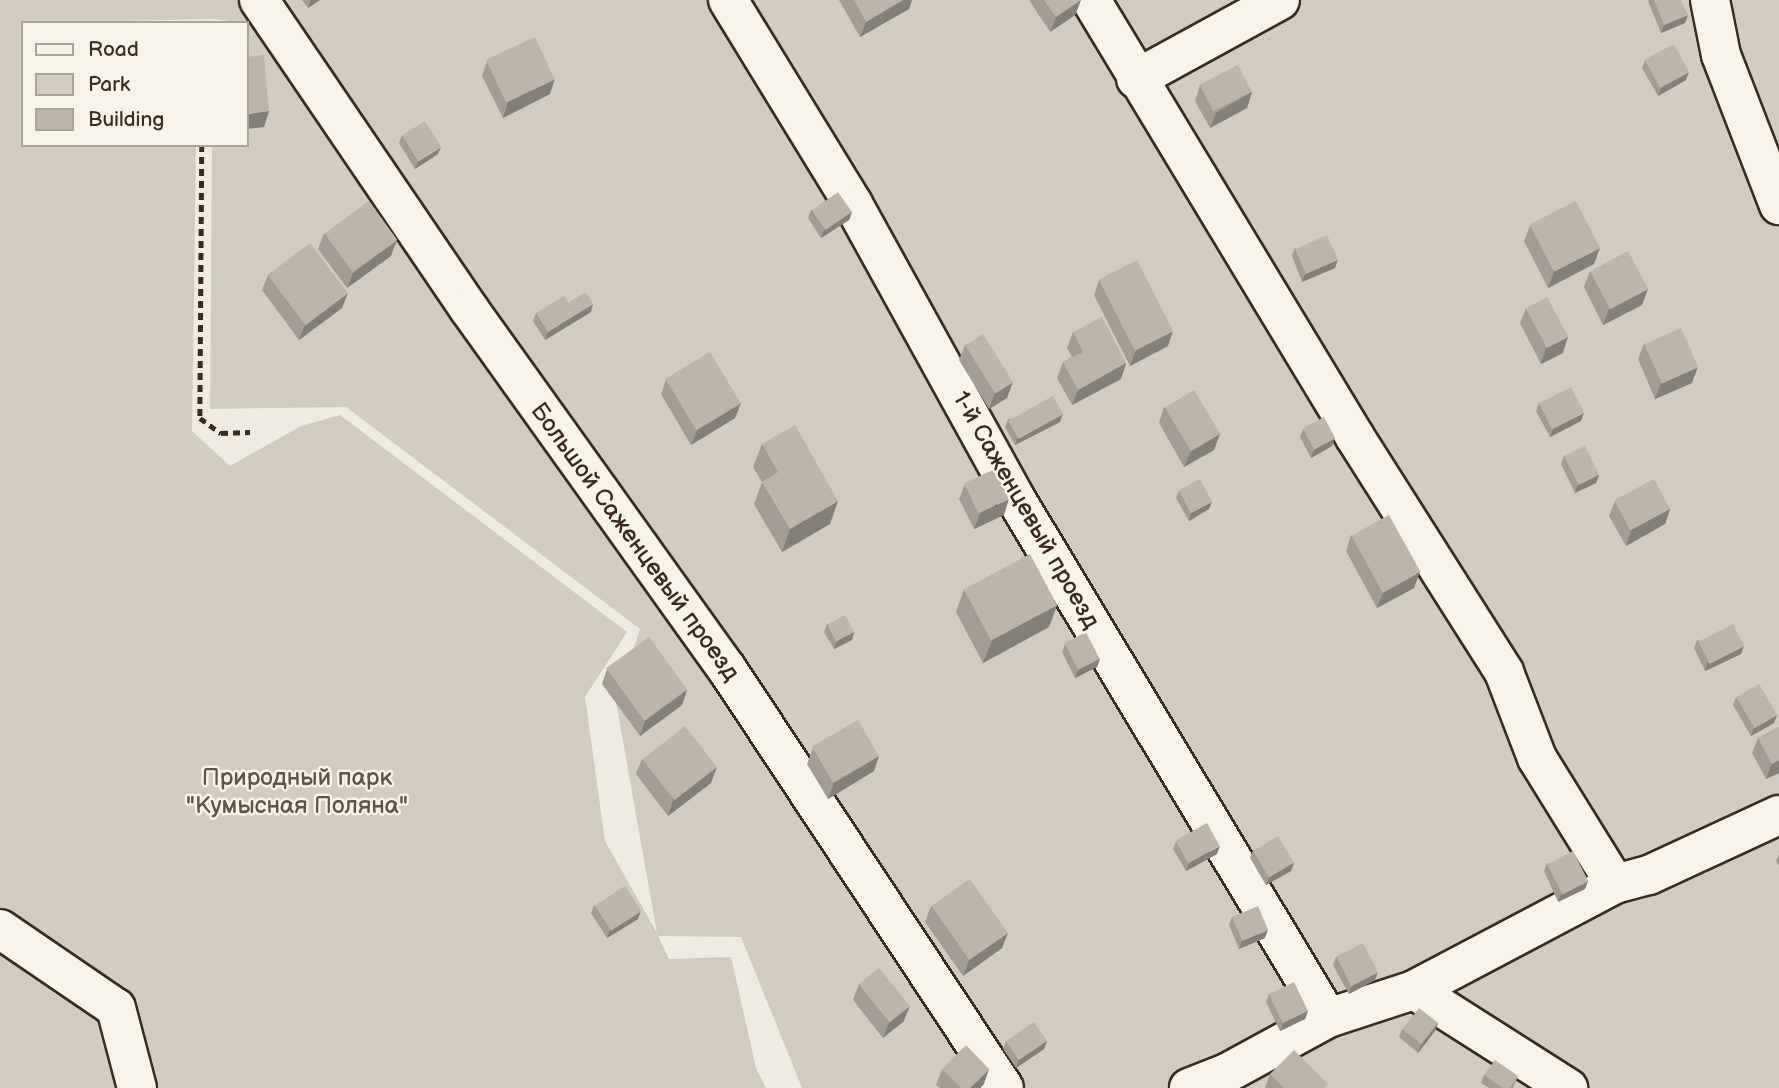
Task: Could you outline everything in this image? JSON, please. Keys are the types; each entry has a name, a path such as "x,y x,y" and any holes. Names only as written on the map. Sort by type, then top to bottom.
{"lane":[{"name":"Большой Саженцевый проезд","path":"259,0 469,310 727,669 1004,1088"},
{"name":"1-й Саженцевый проезд","path":"728,0 853,204 1017,501 1328,1018"},
{"path":"1091,0 1136,79 1504,672 1537,758 1615,884"},
{"path":"1136,79 1280,0"},
{"path":"1710,0 1721,55 1779,205"},
{"path":"1189,1088 1227,1073 1328,1018 1414,990 1615,884 1649,875 1779,815"},
{"path":"0,929 116,1008 137,1088"},
{"path":"1414,990 1568,1088"}],"path":[{"path":"202,147 200,418 221,433 250,432"}],"green space":[{"name":"Природный парк \"Кумысная Поляна\"","path":"0,0 1703,0 1779,206 1779,1088 802,1088 741,937 658,936 669,959 731,957 756,1068 766,1088 0,1088","holes":["21,21 248,21 248,147 212,147 210,409 346,407 640,629 616,702 657,933 605,841 585,697 627,632 340,415 301,426 230,466 192,431 196,147 21,147"]},
{"path":"1721,0 1779,0 1779,183"}],"building":[{"path":"854,0 903,0 866,22"},
{"path":"1044,0 1081,0 1056,17"},
{"path":"1654,0 1681,0 1688,15 1664,25"},
{"path":"535,37 555,80 506,102 486,60"},
{"path":"1674,44 1689,72 1660,88 1645,59"},
{"path":"264,55 269,111 248,114 248,57"},
{"path":"1238,65 1252,92 1213,111 1200,85"},
{"path":"425,121 441,147 419,162 402,135"},
{"path":"838,192 852,212 826,230 812,210"},
{"path":"369,201 397,240 353,272 325,233"},
{"path":"1576,201 1600,248 1554,272 1530,225"},
{"path":"1327,235 1338,260 1306,274 1295,249"},
{"path":"310,243 348,293 306,325 268,275"},
{"path":"1628,251 1648,289 1610,309 1590,271"},
{"path":"1137,260 1173,331 1135,351 1099,280"},
{"path":"586,292 593,304 548,332 536,313 564,296 568,303"},
{"path":"1547,297 1568,337 1547,348 1526,308"},
{"path":"1102,317 1126,363 1078,390 1063,362 1083,352 1073,332"},
{"path":"1681,328 1698,367 1662,384 1644,344"},
{"path":"983,334 1013,382 995,393 965,345"},
{"path":"710,352 741,403 696,430 665,379"},
{"path":"1571,387 1584,413 1552,429 1539,403"},
{"path":"1194,390 1220,434 1191,451 1165,408"},
{"path":"1053,396 1063,414 1019,439 1008,421"},
{"path":"1324,417 1335,438 1314,449 1303,428"},
{"path":"795,425 838,501 790,529 762,482 778,472 762,444"},
{"path":"1585,446 1599,475 1578,485 1564,456"},
{"path":"995,469 1009,499 978,513 964,483"},
{"path":"1200,479 1212,502 1191,513 1179,490"},
{"path":"1654,479 1670,509 1630,530 1614,500"},
{"path":"1389,515 1421,572 1383,593 1351,536"},
{"path":"1030,554 1057,605 991,640 964,589"},
{"path":"845,615 854,632 836,641 827,624"},
{"path":"1733,624 1744,646 1710,664 1698,642"},
{"path":"1086,632 1100,659 1078,670 1065,643"},
{"path":"649,637 687,690 644,721 606,668"},
{"path":"1759,684 1777,715 1754,728 1736,697"},
{"path":"858,720 879,756 833,783 812,746"},
{"path":"685,726 717,767 674,800 642,759"},
{"path":"1779,727 1779,760 1772,764 1758,738"},
{"path":"1207,823 1220,846 1188,863 1176,840"},
{"path":"1278,836 1294,863 1269,878 1253,851"},
{"path":"1573,851 1588,881 1563,894 1547,864"},
{"path":"970,879 1008,933 969,960 931,906"},
{"path":"625,886 641,911 611,931 595,906"},
{"path":"1258,906 1268,930 1242,941 1232,917"},
{"path":"1363,943 1378,972 1351,986 1336,957"},
{"path":"879,968 910,1006 890,1022 859,984"},
{"path":"1294,982 1308,1011 1283,1023 1269,994"},
{"path":"1419,1008 1438,1023 1421,1044 1402,1029"},
{"path":"1034,1022 1047,1041 1019,1060 1006,1041"},
{"path":"966,1045 989,1069 970,1088 961,1088 942,1069"},
{"path":"1294,1050 1328,1084 1324,1088 1284,1088 1270,1074"},
{"path":"1495,1060 1518,1076 1510,1088 1503,1088 1484,1075"}]}
